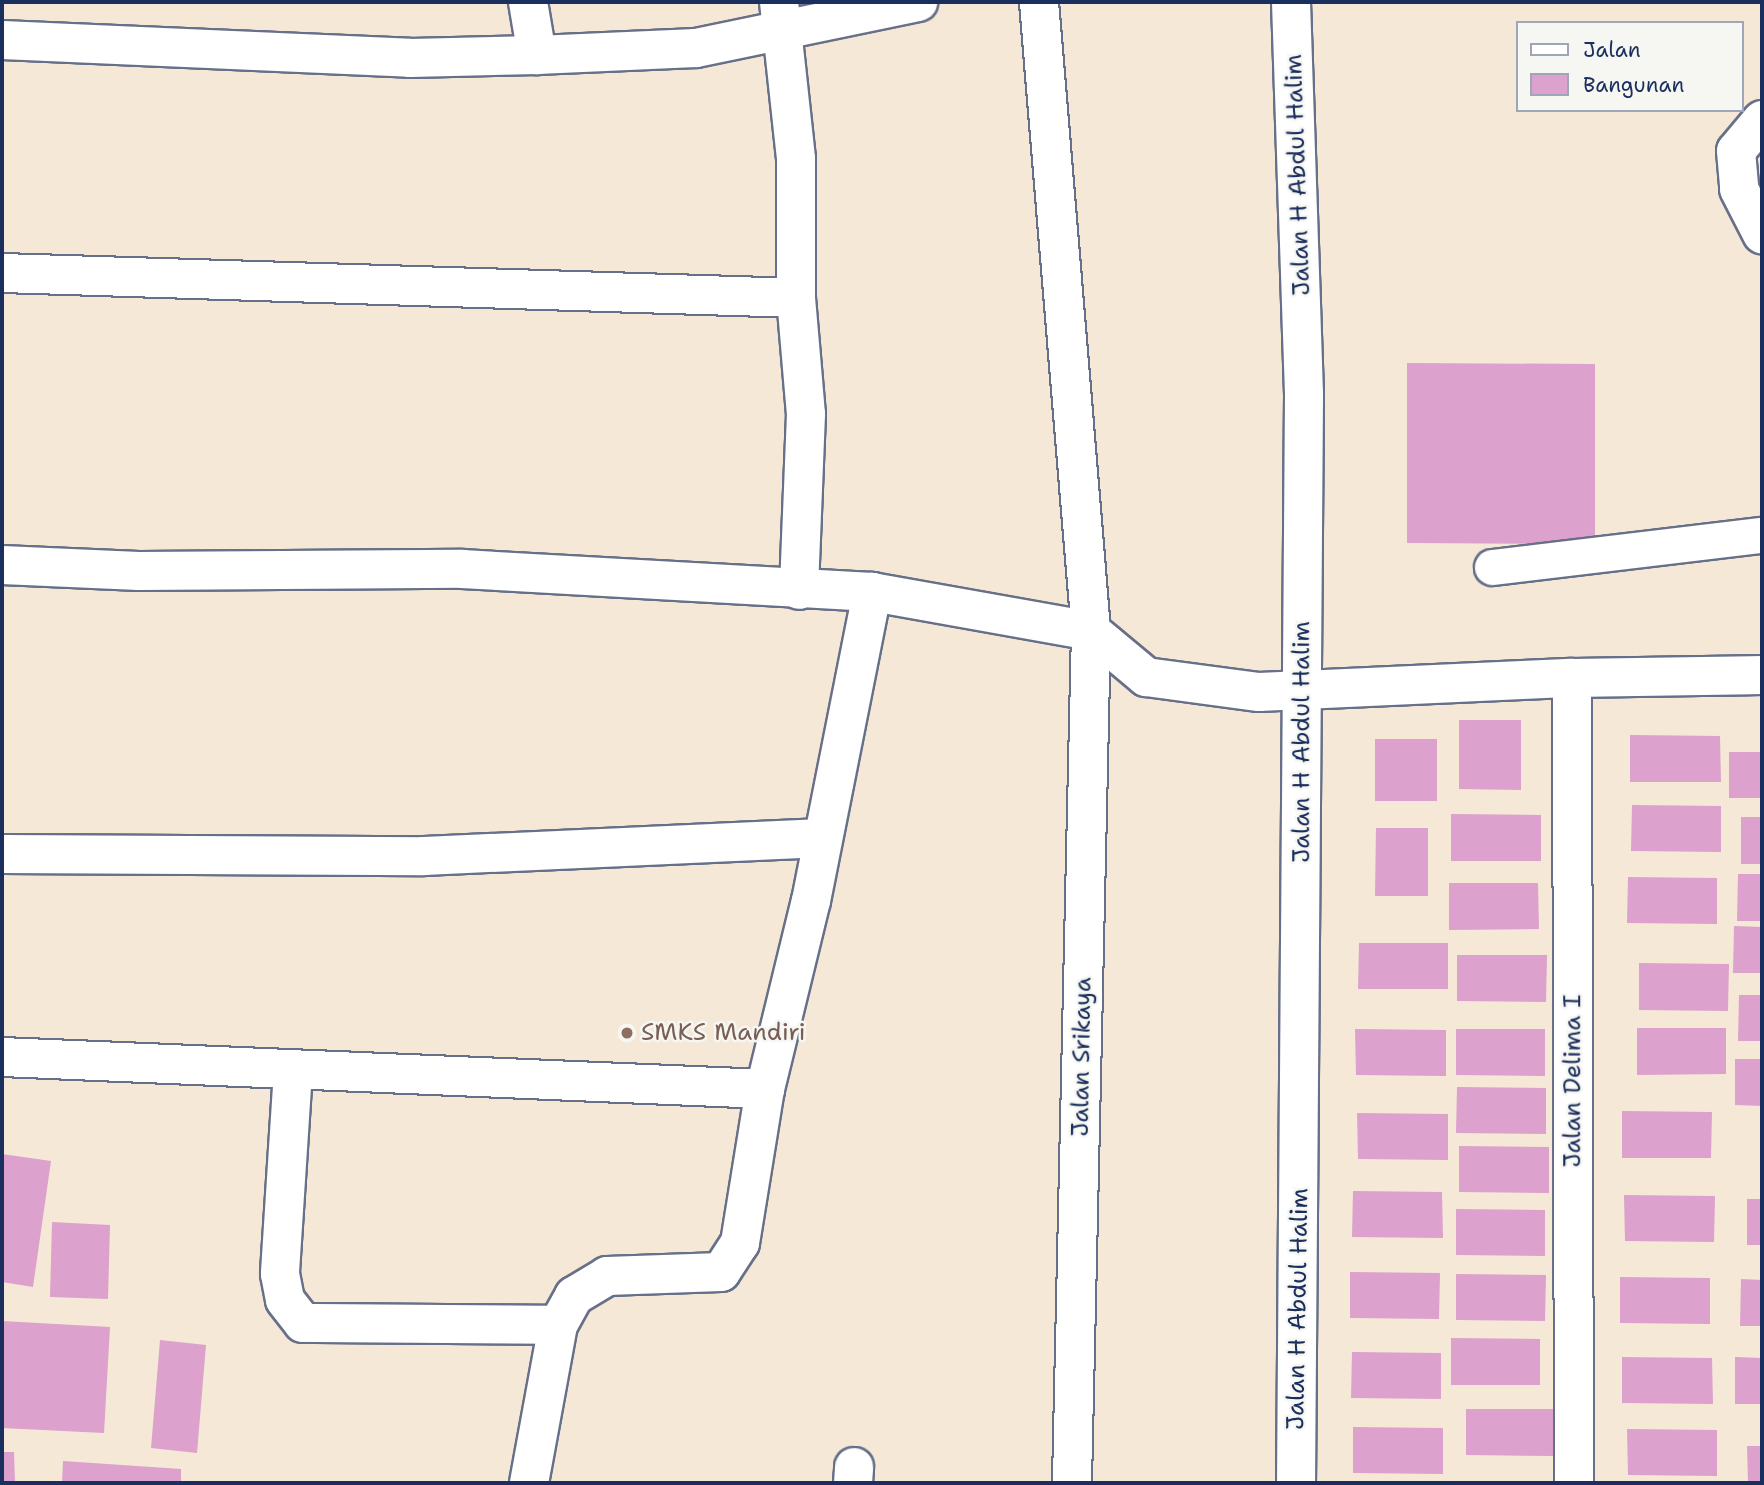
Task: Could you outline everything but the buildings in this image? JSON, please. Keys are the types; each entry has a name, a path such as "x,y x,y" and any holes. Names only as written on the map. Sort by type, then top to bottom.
{"street":[{"path":"528,2 537,55"},
{"path":"2,40 410,58 537,55 696,48 780,17 918,2"},
{"name":"Jalan Srikaya","path":"1039,2 1091,631 1072,1483"},
{"name":"Jalan H Abdul Halim","path":"1291,2 1303,369 1296,1483"},
{"path":"780,17 796,159 796,298 806,414 799,590"},
{"path":"1762,120 1736,151 1739,189 1762,234"},
{"path":"2,272 796,298"},
{"path":"2,565 139,571 462,569 872,592 1091,631 1146,677 1259,692 1572,678 1762,675"},
{"path":"529,1483 558,1325 574,1296 607,1276 722,1272 740,1243 765,1088 822,838 872,592"},
{"name":"Jalan Delima I","path":"1572,678 1573,1483"},
{"path":"2,854 424,856 822,838"},
{"path":"2,1057 293,1071 765,1088"},
{"path":"293,1071 280,1273 285,1300 303,1323 558,1325"}],"lane":[{"path":"1492,567 1762,535"}],"place":[{"name":"SMKS Mandiri","path":"627,1033"}]}
